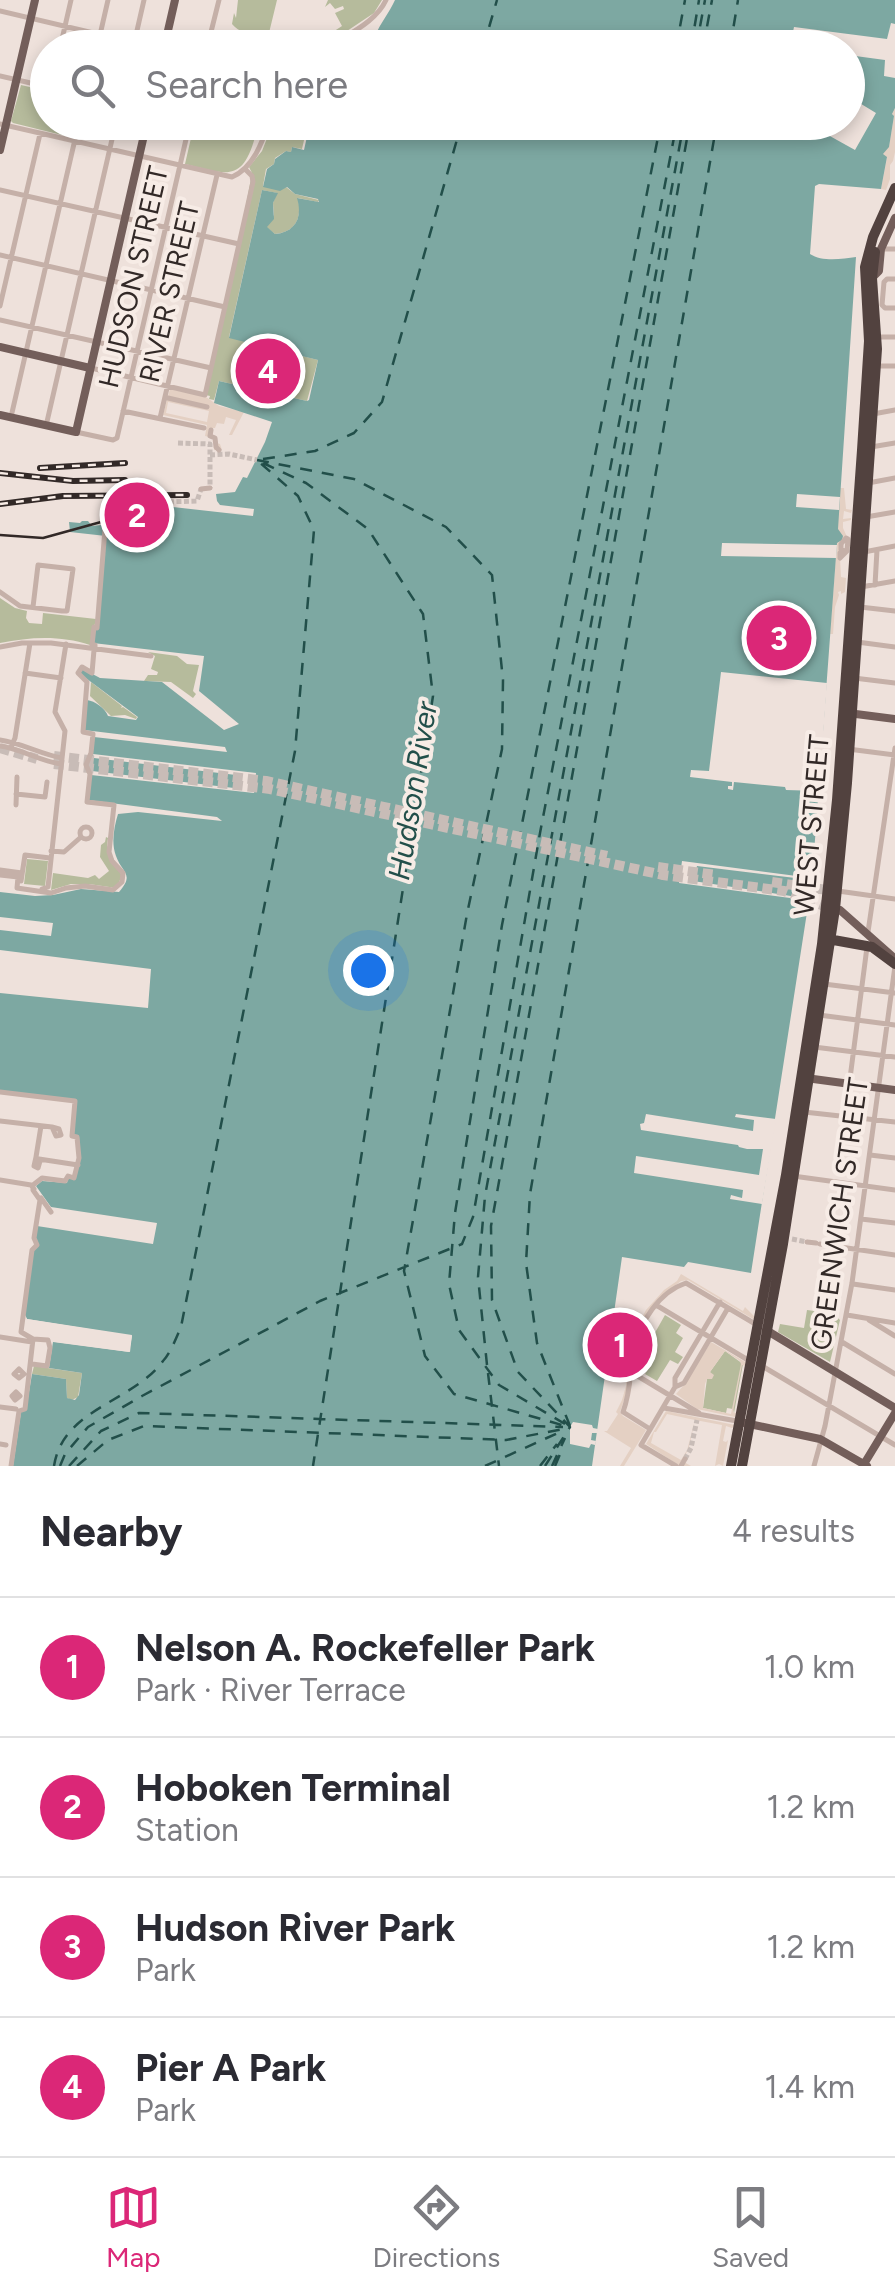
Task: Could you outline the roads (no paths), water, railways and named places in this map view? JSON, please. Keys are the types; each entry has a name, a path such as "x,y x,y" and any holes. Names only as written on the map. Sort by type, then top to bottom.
{"highway":[{"name":"WEST STREET","path":"741,1465 831,909 848,713 868,354 866,267 869,247 895,188"},
{"name":"WEST STREET","path":"848,713 860,607 876,366 872,278 877,243 895,203"},
{"name":"WEST STREET","path":"831,909 838,891 845,748"},
{"name":"WEST STREET","path":"810,1046 824,984 827,939"},
{"path":"827,939 867,940 895,963"},
{"name":"WEST STREET","path":"763,1328 788,1239 790,1176 804,1112 805,1078"}],"main road":[{"path":"0,150 35,0"},
{"path":"166,30 175,0"},
{"path":"0,416 76,432 143,140"},
{"path":"866,290 880,270 881,250 895,218"},
{"path":"0,347 90,368"},
{"path":"848,713 895,719"},
{"path":"831,909 840,911 867,940"},
{"path":"805,1078 895,1090"},
{"path":"745,1423 820,1439 864,1465 895,1410 763,1328"}],"street":[{"path":"64,30 71,0"},
{"path":"101,30 108,0"},
{"path":"137,30 144,0"},
{"path":"212,30 219,0"},
{"path":"356,30 379,12 386,0"},
{"path":"0,11 82,30"},
{"path":"0,76 30,83"},
{"path":"3,125 30,132"},
{"path":"0,306 39,140"},
{"path":"66,140 235,177 245,169 263,140"},
{"path":"46,426 112,140"},
{"name":"HUDSON STREET","path":"76,432 116,440 186,140"},
{"path":"10,418 74,142"},
{"path":"90,368 204,396 253,182 245,169"},
{"name":"RIVER STREET","path":"160,418 217,174"},
{"path":"0,190 239,244"},
{"path":"881,250 895,250"},
{"path":"0,255 225,307"},
{"path":"891,279 884,282 882,305 895,308"},
{"path":"0,320 210,368"},
{"path":"877,337 895,337"},
{"path":"876,366 895,366"},
{"path":"168,398 207,407"},
{"path":"873,414 895,410"},
{"path":"123,412 207,432 215,438 216,448"},
{"path":"870,447 895,443"},
{"path":"868,483 895,478"},
{"path":"201,489 210,488"},
{"path":"866,517 895,512"},
{"path":"0,872 18,877 17,888 50,892 74,886 115,889 123,880 122,871 110,855 114,805 87,802 90,774 86,765 93,734 83,732 87,682 78,672 82,668 92,673 106,528 161,514"},
{"path":"864,552 895,546"},
{"path":"875,585 877,550"},
{"path":"0,592 18,605 33,607 68,610 73,569 38,565 33,607"},
{"path":"861,588 895,581"},
{"path":"860,607 895,611"},
{"path":"857,642 895,647"},
{"path":"12,745 30,643"},
{"path":"0,649 30,643 66,644 151,656"},
{"path":"66,644 55,714 64,729 58,790 51,852 46,889 22,886 25,855 51,852 68,849 82,837"},
{"path":"25,672 60,678"},
{"path":"854,678 895,683"},
{"path":"0,743 61,761"},
{"path":"845,748 895,753 845,1118"},
{"path":"16,804 17,778"},
{"path":"16,794 45,797 46,787 58,790"},
{"path":"0,872 22,872"},
{"path":"838,891 895,899"},
{"name":"GREENWICH STREET","path":"814,1466 852,1284 878,1088 891,1025 895,963"},
{"path":"824,984 893,992"},
{"path":"819,1015 891,1025"},
{"path":"810,1046 895,1057"},
{"path":"0,1092 75,1101 72,1136 78,1137 78,1166 74,1178 42,1178 33,1188"},
{"path":"804,1112 895,1122"},
{"path":"0,1121 52,1127"},
{"path":"40,1126 38,1158 78,1166"},
{"path":"870,1154 895,1158"},
{"path":"790,1176 895,1190"},
{"path":"0,1180 31,1185 52,1212"},
{"path":"32,1364 30,1341 21,1332 32,1250 37,1245 34,1238 40,1200 33,1188"},
{"path":"861,1219 895,1223"},
{"path":"808,1242 895,1255"},
{"path":"650,1429 624,1414 636,1340 656,1305 676,1287 686,1283 763,1328"},
{"path":"852,1284 895,1290"},
{"path":"681,1464 641,1445 720,1302"},
{"path":"656,1305 895,1446"},
{"path":"675,1388 684,1383 728,1308"},
{"path":"846,1315 895,1323"},
{"path":"866,1318 895,1336"},
{"path":"0,1338 48,1340 47,1366 32,1364"},
{"path":"842,1342 895,1374"},
{"path":"14,1393 32,1364"},
{"path":"631,1372 698,1416"},
{"path":"11,1466 19,1411 24,1409 23,1376"},
{"path":"0,1407 16,1410"},
{"path":"663,1408 745,1423"}],"water":[{"name":"Hudson River","path":"395,0 895,0 895,108 889,147 883,154 887,157 881,189 815,186 810,254 826,259 856,257 838,529 843,536 837,543 812,880 751,1273 688,1262 684,1267 622,1257 592,1466 13,1466 21,1412 26,1410 32,1374 66,1379 67,1398 75,1400 79,1395 82,1373 49,1368 53,1342 129,1352 132,1336 27,1319 24,1313 37,1226 153,1244 157,1223 51,1207 36,1186 42,1181 67,1183 68,1178 74,1179 80,1158 79,1136 73,1134 77,1100 0,1091 0,993 148,1008 151,969 0,950 0,930 51,936 53,923 0,917 0,892 35,896 81,889 119,892 127,877 114,846 118,814 138,812 222,821 217,817 88,800 94,737 227,752 225,747 84,730 87,700 99,705 108,716 136,720 138,717 79,673 83,669 100,678 162,682 224,730 239,724 199,691 204,656 93,643 106,536 70,532 69,522 155,529 162,520 164,506 253,516 254,509 220,505 216,494 235,492 243,477 247,478 272,422 214,403 219,381 307,401 318,360 229,338 262,190 278,193 273,203 274,219 267,227 275,234 296,223 297,198 319,202 287,187 280,191 263,187 267,169 286,151 291,152 292,147 304,150 306,140 837,140 855,150 861,140 865,140 876,113 865,106 865,30 378,30"}],"tunnel":[{"path":"178,443 210,444 210,488"},
{"path":"210,455 229,454 257,460"},
{"path":"162,511 163,502 197,501 201,489"},
{"path":"0,748 37,759"},
{"path":"54,756 266,781 607,856"},
{"path":"54,764 270,789 663,875 784,891 832,909"},
{"path":"658,867 716,875"},
{"path":"772,882 834,891"},
{"path":"792,1239 807,1242"},
{"path":"685,1459 697,1420"}],"tram line":[{"path":"0,535 43,538 101,522 156,513"}],"railway":[{"path":"40,468 125,463"},
{"path":"0,473 73,481 125,480"},
{"path":"0,504 63,496 187,495"}],"place":[{"name":"Pier A Park","path":"268,371"},
{"name":"Hoboken Terminal","path":"137,515"},
{"name":"Hudson River Park","path":"779,638"},
{"name":"Nelson A. Rockefeller Park","path":"620,1345"}]}
